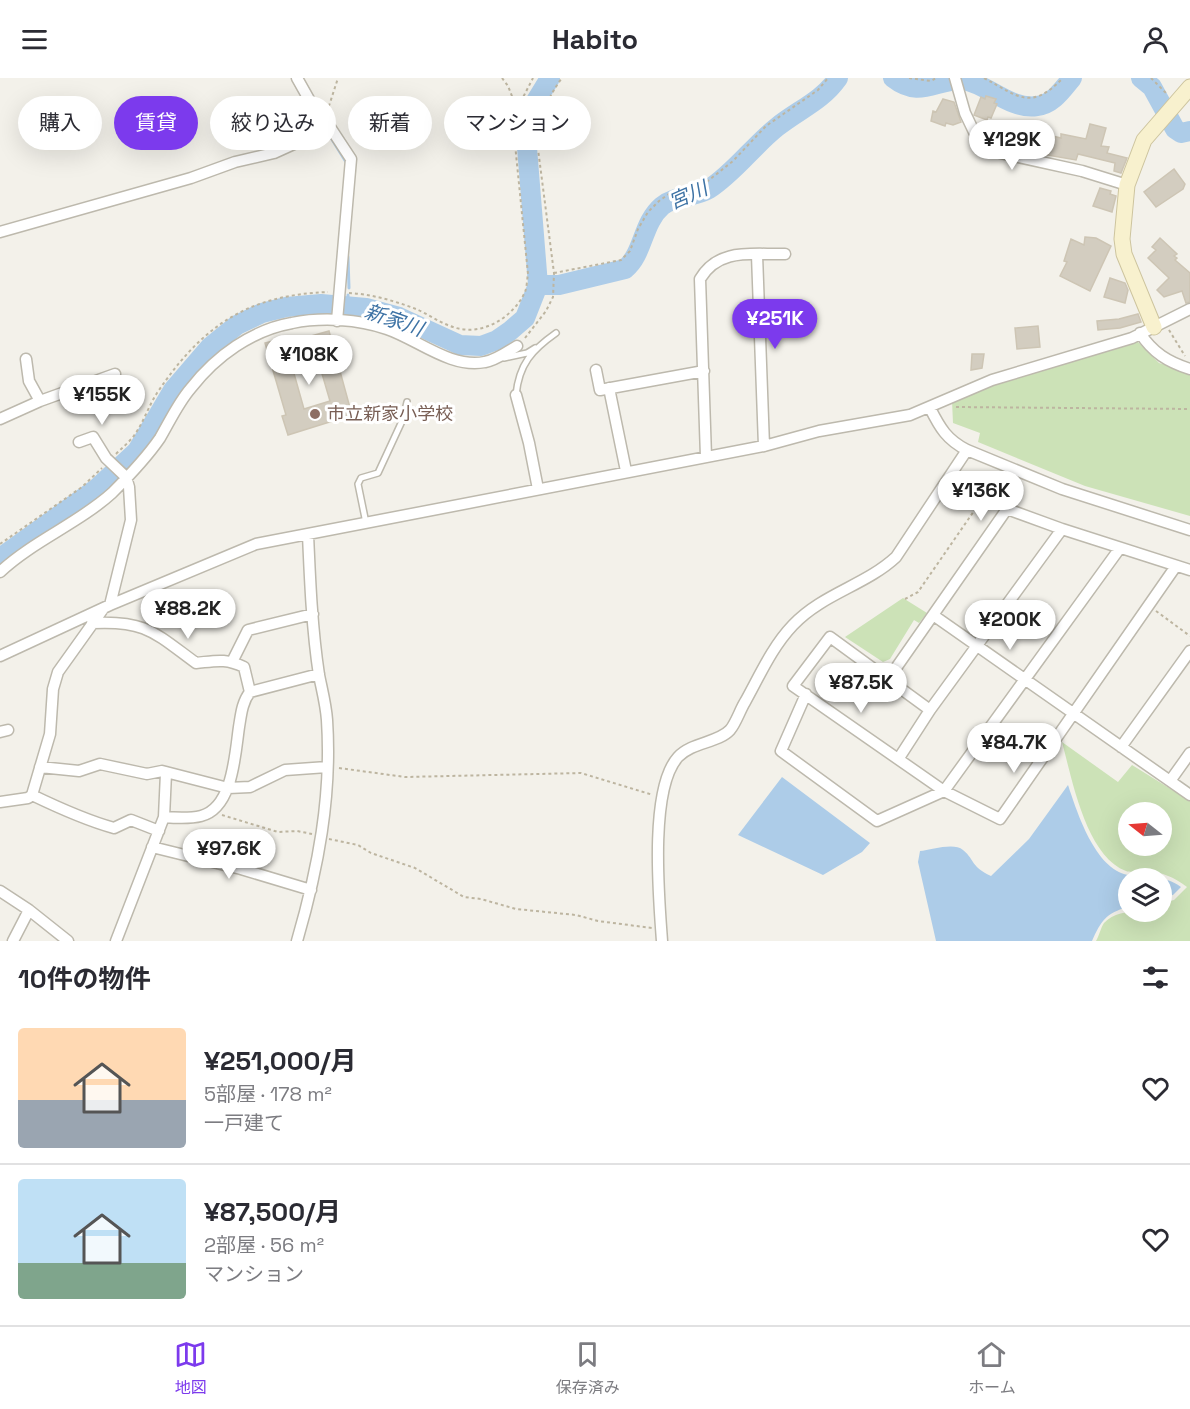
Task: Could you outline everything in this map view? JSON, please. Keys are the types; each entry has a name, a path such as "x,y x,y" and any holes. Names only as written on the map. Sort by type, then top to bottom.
{"street":[{"path":"297,78 308,96"},
{"path":"956,82 976,136 991,151 1082,171 1126,185"},
{"path":"1190,87 1154,125 1137,153 1126,185 1122,239 1124,254 1153,327 1147,345 1160,357 1190,369"},
{"path":"336,139 351,159 337,321"},
{"path":"0,232 281,150"},
{"path":"706,457 700,279 707,267 729,255 785,254"},
{"path":"757,255 764,446"},
{"path":"0,656 107,607 256,544 764,446 819,432 910,415 930,408 960,392 1153,327 1190,309"},
{"path":"0,572 111,494 159,439 191,387 243,340 267,329 293,322 337,321 385,328 446,356 469,362 484,362 496,358 517,346"},
{"path":"26,359 29,381 40,401"},
{"path":"596,370 600,390 704,371"},
{"path":"0,419 40,401 114,374"},
{"path":"609,388 626,471"},
{"path":"516,394 529,442 538,489"},
{"path":"930,408 940,429 953,443 967,450 1062,489 1190,530"},
{"path":"0,802 28,798 32,795 50,734 53,689 58,672 107,607 131,520 129,487 126,477 108,459 93,437 79,442"},
{"path":"662,941 658,837 670,767 688,749 729,730 774,650 794,624 819,604 882,570 896,557 967,450"},
{"path":"889,678 1010,507 1062,529 1190,570"},
{"path":"899,758 930,710 1062,529"},
{"path":"297,941 323,837 327,766 327,719 319,674 308,534"},
{"path":"806,694 781,751 878,820 944,791 1120,548"},
{"path":"930,710 830,637 793,686 944,791 1000,819 1176,566"},
{"path":"232,662 248,630 313,614"},
{"path":"933,615 1190,795"},
{"path":"92,624 133,623 148,630 196,663 220,659 244,667 250,692 241,712 234,765 228,788 210,812 188,818 164,817"},
{"path":"1121,747 1190,651"},
{"path":"250,692 319,674"},
{"path":"1170,781 1190,753"},
{"path":"40,767 79,771 100,764 147,774 166,772 228,788 250,787 285,770 327,766"},
{"path":"116,941 164,817 166,772"},
{"path":"32,795 68,813 114,828 130,820 159,831"},
{"path":"152,847 241,869 311,890"},
{"path":"0,891 68,941"},
{"path":"13,941 28,910"}],"lane":[{"path":"496,358 514,357 537,346 556,333"},
{"path":"516,394 523,367 537,346"},
{"path":"366,523 358,484 361,478 378,473 403,419 407,402"}],"path":[{"path":"332,96 338,78"},
{"path":"501,78 508,86 512,96"},
{"path":"524,96 533,78"},
{"path":"517,346 535,327 554,297 554,273 538,149 538,132 549,99 562,78"},
{"path":"554,273 621,260 630,251 638,229 648,212 659,201 674,191 704,184 733,160 766,126 818,90 828,78"},
{"path":"909,78 931,81 936,78"},
{"path":"984,78 1017,96 1032,99 1048,93 1063,78"},
{"path":"1151,78 1167,92 1173,106"},
{"path":"340,292 384,299 416,310 454,328 470,330 493,325 512,311 525,291 528,274 516,150"},
{"path":"1153,327 1190,364"},
{"path":"952,407 1190,409"},
{"path":"0,544 82,487 108,459"},
{"path":"905,599 918,592 983,498 1010,507 1021,485 999,476"},
{"path":"1148,606 1190,636"},
{"path":"327,766 405,777 581,772 663,798"},
{"path":"210,812 278,832 297,831 358,845 371,853 415,868 464,897 481,899 516,909 576,915 598,921 661,929"}],"green space":[{"path":"1137,341 1159,363 1190,372 1190,516 1085,486 978,442 980,433 953,423 952,401 1011,379"},
{"path":"903,598 927,613 919,623 914,620 890,659 883,662 845,637"},
{"path":"1062,742 1118,782 1132,765 1190,801 1190,941 1096,941 1104,923 1118,914 1118,922 1172,922 1172,900 1187,887 1172,878 1172,868 1121,868 1112,863 1091,833 1076,795"}],"water":[{"path":"782,777 870,843 862,852 823,875 738,835"},
{"path":"1068,785 1089,838 1106,862 1118,872 1118,911 1105,919 1092,941 936,941 918,862 920,851 948,847 959,848 976,866 991,876 1029,839"},
{"path":"1172,882 1181,887 1172,895"}],"building":[{"path":"986,96 996,99 994,103 997,104 991,118 988,117 987,120 974,115 981,97 985,99"},
{"path":"943,99 954,102 961,122 953,125 946,123 945,126 931,121 933,111 936,112"},
{"path":"1090,124 1106,128 1101,146 1109,147 1107,153 1127,158 1121,173 1114,171 1115,163 1078,154 1076,160 1041,154 1044,134 1061,138 1061,134 1086,139"},
{"path":"1174,169 1185,184 1183,189 1156,207 1144,192"},
{"path":"1100,188 1111,191 1110,194 1116,196 1112,212 1093,206"},
{"path":"1085,237 1096,238 1111,246 1090,291 1060,276 1067,262 1064,261 1071,239 1084,245"},
{"path":"1160,238 1177,254 1174,256 1177,258 1175,260 1190,273 1190,302 1186,303 1182,291 1164,297 1157,290 1169,278 1148,258 1156,250 1152,247"},
{"path":"1110,278 1125,283 1128,290 1125,303 1104,297"},
{"path":"1138,314 1141,322 1120,328 1098,330 1097,321"},
{"path":"1038,326 1040,347 1017,349 1015,328"},
{"path":"329,331 352,415 288,435 282,416 286,415 265,343 284,338 304,409 330,401 311,336"},
{"path":"972,354 984,354 982,368 971,370"}],"waterway":[{"name":"新家川","path":"0,558 97,488 137,451 173,390 210,347 237,325 262,313 286,307 321,304 366,308 399,317 460,345 481,346 497,340 525,318 538,285 526,135 536,101 550,78"},
{"name":"宮川","path":"538,285 559,285 625,269 636,255 650,221 662,206 667,202 709,189 736,167 768,134 825,93 838,78"},
{"name":"宮川","path":"893,78 903,84 920,88 964,80 1009,101 1027,106 1043,105 1048,102 1057,96 1072,78"},
{"name":"宮川","path":"1141,78 1152,87 1175,129 1181,133 1190,131"},
{"path":"336,146 346,162"},
{"path":"348,257 349,288"},
{"path":"348,295 348,306"}],"place":[{"name":"市立新家小学校","path":"315,414"}]}
